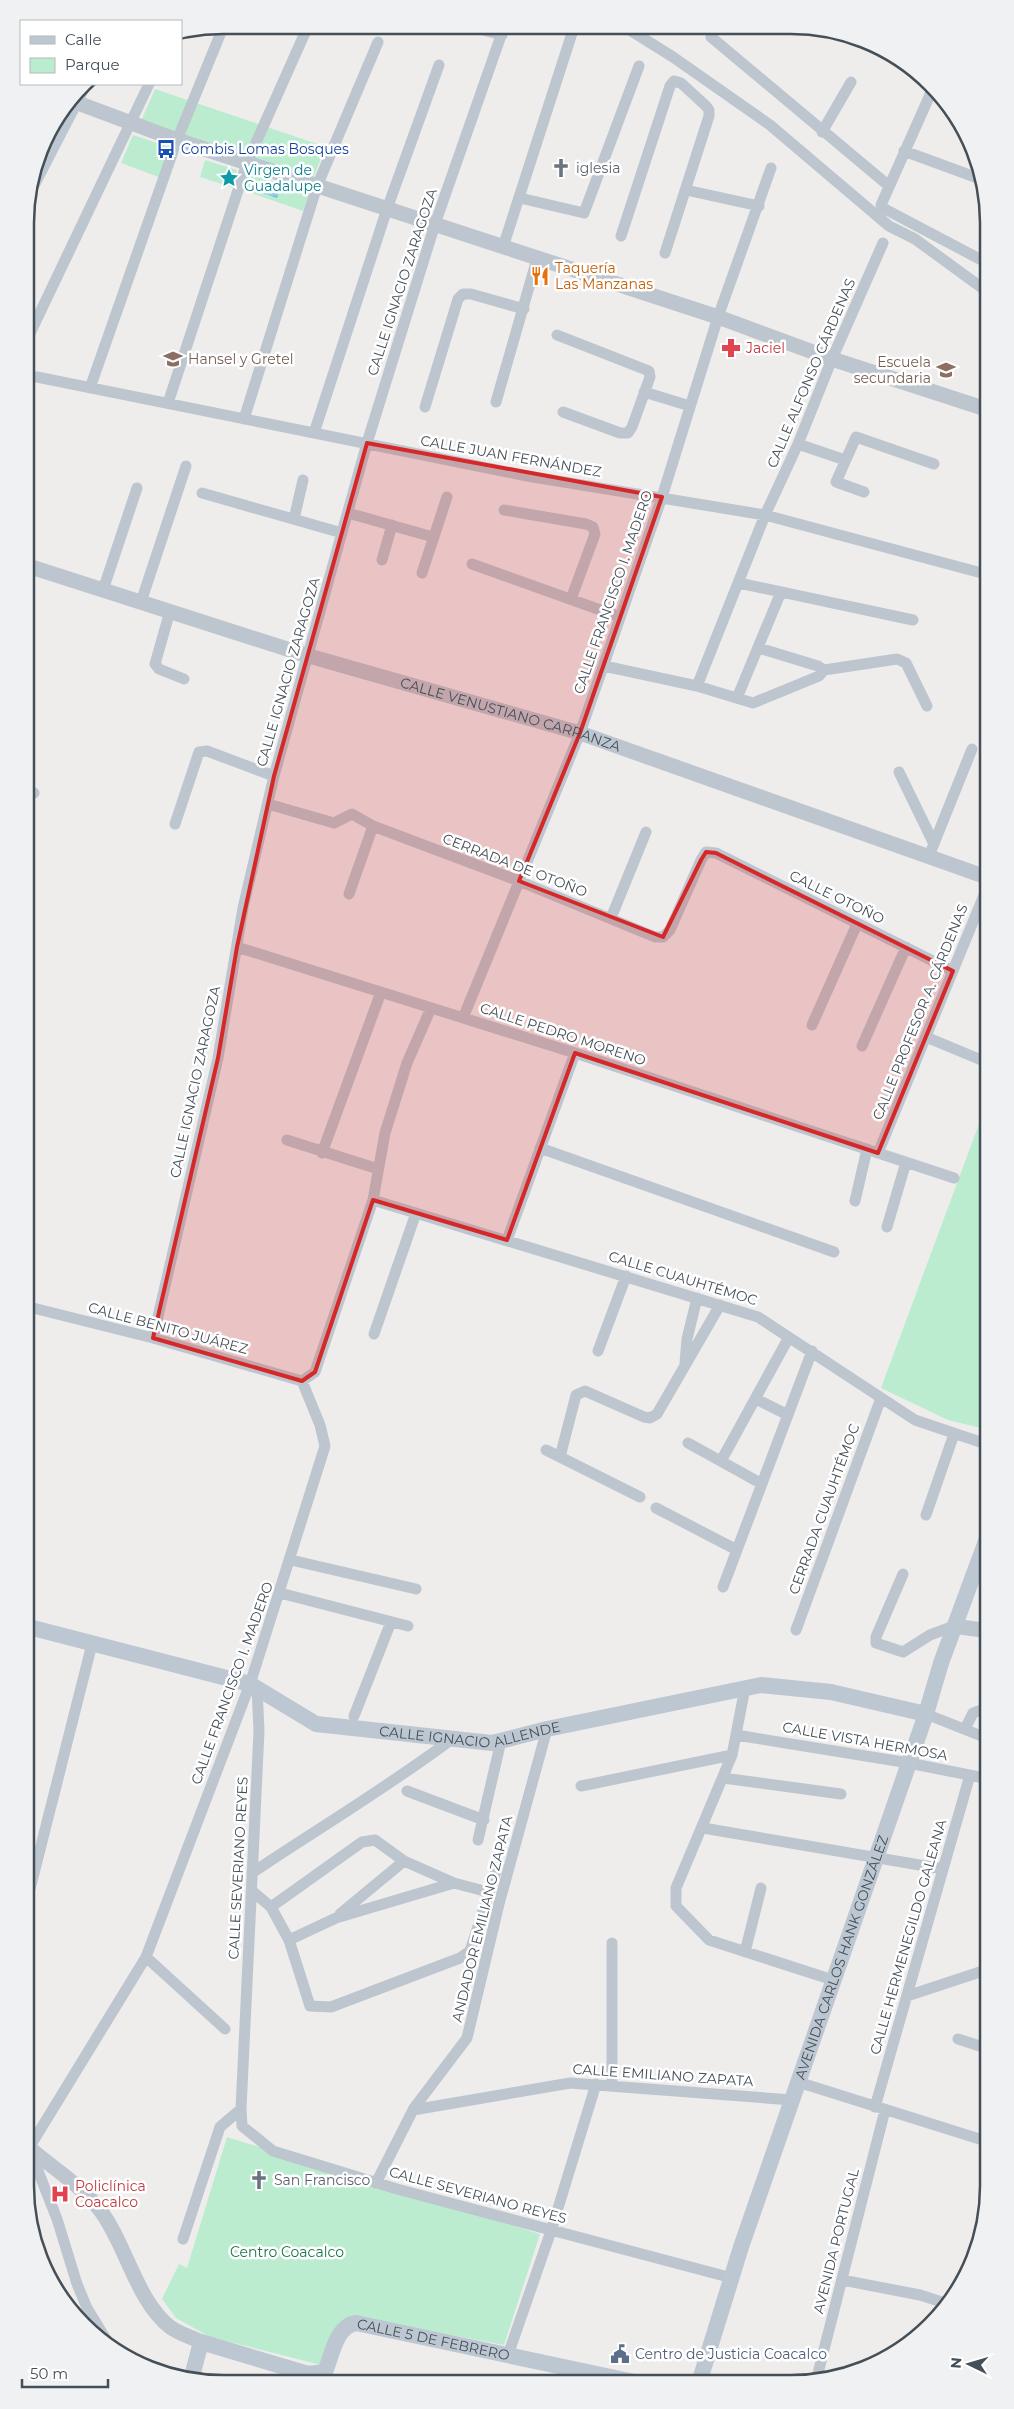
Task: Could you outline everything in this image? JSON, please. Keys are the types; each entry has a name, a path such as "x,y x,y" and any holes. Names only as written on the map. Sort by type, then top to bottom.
{"main road":[{"path":"45,158 66,117"},
{"name":"AVENIDA CARLOS HANK GONZÁLEZ","path":"702,2375 798,2082 926,1714 954,1626 980,1560"},
{"name":"CALLE IGNACIO ALLENDE","path":"34,1628 253,1686 316,1724 492,1744 547,1729 761,1685 831,1692 926,1714"},
{"name":"CALLE 5 DE FEBRERO","path":"201,2342 308,2374 325,2372 341,2330 346,2324 356,2323 602,2375"},
{"path":"193,2373 201,2342"}],"street":[{"path":"90,388 177,140 220,34"},
{"path":"168,404 247,163 304,34"},
{"name":"CALLE IGNACIO ZARAGOZA","path":"153,1338 218,1058 243,908 274,776 309,656 366,444 436,224 502,34"},
{"path":"503,247 572,34"},
{"path":"635,34 673,57 770,125 889,226 915,240 980,287"},
{"path":"711,37 822,132 889,186"},
{"path":"244,419 317,186 378,42"},
{"path":"314,433 387,209 439,65"},
{"path":"520,198 584,213 639,66"},
{"path":"621,236 670,86 674,81 681,83 709,110 666,253"},
{"path":"822,132 852,82"},
{"path":"34,325 132,124 149,85"},
{"path":"930,95 881,205 980,259"},
{"path":"82,97 132,124 177,140 718,317 832,359 980,407"},
{"path":"904,152 975,177"},
{"name":"CALLE FRANCISCO I. MADERO","path":"463,1018 580,733 662,497 718,317 771,168"},
{"path":"686,190 759,206"},
{"name":"CALLE ALFONSO CÁRDENAS","path":"697,686 765,515 798,444 832,359 883,243"},
{"path":"496,402 537,259"},
{"path":"425,407 458,299 463,294 470,294 524,309"},
{"path":"557,335 649,371 650,377 632,427 628,433 620,433 563,412"},
{"name":"CALLE JUAN FERNÁNDEZ","path":"34,377 527,476 765,515 980,573"},
{"path":"644,392 690,406"},
{"path":"864,492 836,482 856,437 934,464"},
{"path":"798,444 845,460"},
{"path":"141,602 186,466"},
{"path":"294,519 304,480"},
{"path":"103,590 137,488"},
{"path":"202,493 342,533"},
{"path":"422,573 447,497"},
{"path":"504,510 586,524 593,528 595,534 571,599"},
{"path":"348,513 433,537"},
{"path":"382,560 392,525"},
{"path":"472,564 620,617"},
{"name":"CALLE VENUSTIANO CARRANZA","path":"34,567 309,656 580,733 932,850 980,874"},
{"path":"739,582 913,620"},
{"path":"738,698 781,592"},
{"path":"170,611 155,664 159,669 184,679"},
{"path":"759,648 818,666 824,670"},
{"path":"604,666 697,686 753,703 819,676 824,670 898,659 906,663 927,706"},
{"path":"932,850 972,749"},
{"path":"175,824 199,752 207,751 274,776"},
{"path":"899,772 932,850"},
{"name":"CERRADA DE OTOÑO","path":"268,804 334,823 352,814 373,826 519,881 655,937 663,937 670,930 706,852"},
{"path":"349,894 373,826"},
{"path":"611,918 646,832"},
{"name":"CALLE OTOÑO","path":"706,852 716,853 953,971"},
{"name":"CALLE PROFESOR A. CÁRDENAS","path":"855,1201 873,1151 926,1038 980,905"},
{"path":"812,1025 858,924"},
{"name":"CALLE PEDRO MORENO","path":"237,947 575,1053 954,1178"},
{"path":"862,1046 906,947"},
{"path":"322,1153 381,992"},
{"path":"302,1381 315,1372 373,1200 385,1133 408,1063 431,1008"},
{"path":"926,1038 980,1060"},
{"path":"507,1240 575,1053"},
{"path":"288,1140 322,1153 378,1170"},
{"path":"540,1148 834,1252"},
{"path":"887,1227 906,1162"},
{"name":"CALLE CUAUHTÉMOC","path":"373,1200 758,1317 916,1420 980,1442"},
{"path":"374,1334 416,1213"},
{"path":"598,1351 626,1276"},
{"path":"684,1365 686,1340 697,1298"},
{"path":"560,1457 576,1395 580,1392 585,1391 650,1418 657,1414 720,1305"},
{"name":"CALLE BENITO JUÁREZ","path":"34,1308 153,1338 302,1381"},
{"path":"721,1461 789,1337"},
{"path":"723,1587 812,1351"},
{"name":"CALLE FRANCISCO I. MADERO","path":"34,2135 146,1957 253,1686 325,1446 320,1425 302,1381"},
{"name":"CERRADA CUAUHTÉMOC","path":"796,1630 881,1398"},
{"path":"756,1399 788,1415"},
{"path":"926,1515 954,1434"},
{"path":"688,1443 762,1484"},
{"path":"546,1450 640,1497"},
{"path":"656,1508 737,1550"},
{"path":"291,1560 416,1589"},
{"path":"903,1574 876,1637 876,1643 903,1652 930,1635 954,1626 980,1630"},
{"path":"280,1593 408,1626"},
{"path":"354,1716 390,1622"},
{"path":"34,1873 92,1644"},
{"name":"CALLE SEVERIANO REYES","path":"253,1686 259,1730 240,2109 242,2126 273,2151 376,2183 732,2278"},
{"path":"746,1688 732,1755 676,1888 676,1906 709,1940 833,1980"},
{"path":"965,1729 972,1713 980,1711"},
{"path":"926,1714 980,1735"},
{"name":"ANDADOR EMILIANO ZAPATA","path":"376,2183 413,2110 467,2038 499,1904 547,1729"},
{"name":"CALLE VISTA HERMOSA","path":"736,1735 909,1763 980,1777"},
{"path":"252,1873 343,1812 398,1780 452,1739"},
{"path":"478,1840 501,1741"},
{"path":"581,1786 732,1755"},
{"name":"CALLE HERMENEGILDO GALEANA","path":"880,2108 907,1996 970,1775"},
{"path":"723,1778 841,1794"},
{"path":"407,1791 484,1820"},
{"path":"702,1828 876,1856 943,1869"},
{"path":"271,1906 362,1842 375,1840 404,1861 454,1883 488,1892"},
{"path":"336,1918 404,1861"},
{"path":"252,1891 271,1906 289,1940 310,2006 331,2007 460,1958 470,1951 498,1865"},
{"path":"289,1940 336,1918 454,1883"},
{"path":"745,1952 761,1888"},
{"path":"612,1943 612,2086"},
{"path":"146,1957 225,2029"},
{"path":"907,1996 980,1972"},
{"path":"958,2039 980,2046"},
{"name":"CALLE EMILIANO ZAPATA","path":"413,2110 570,2082 792,2100"},
{"path":"798,2082 980,2139"},
{"path":"508,2355 551,2230 596,2084"},
{"name":"AVENIDA PORTUGAL","path":"818,2374 842,2280 880,2108"},
{"path":"183,2239 220,2127 240,2109"},
{"path":"34,2152 74,2184 99,2209 122,2245 143,2291 158,2315 171,2328 201,2342"},
{"path":"34,2164 56,2219 77,2284 87,2308 100,2330"},
{"path":"842,2280 920,2295 941,2302"}],"highlighted area":[{"path":"367,443 662,497 580,733 519,881 663,937 706,852 716,853 953,971 878,1153 575,1053 507,1240 373,1200 315,1372 302,1381 153,1338 218,1058 237,947 274,776"}],"green space":[{"path":"155,89 326,147 313,178 141,121"},
{"path":"133,135 172,148 161,178 121,163"},
{"path":"205,160 237,170 231,187 200,177"},
{"path":"246,172 309,193 303,211 240,189"},
{"path":"980,1121 980,1428 948,1420 881,1388"},
{"name":"Centro Coacalco","path":"227,2137 540,2234 504,2345 351,2316 335,2332 321,2365 210,2337 176,2318 162,2299 179,2264 187,2268"}],"water":[{"path":"265,182 281,187 277,198 262,193"}],"place":[{"name":"Combis Lomas Bosques","path":"166,149"},
{"name":"iglesia","path":"561,168"},
{"name":"Virgen de Guadalupe","path":"229,178"},
{"name":"Taquería Las Manzanas","path":"540,276"},
{"name":"Jaciel","path":"731,348"},
{"name":"Hansel y Gretel","path":"173,359"},
{"name":"Escuela secundaria","path":"946,370"},
{"name":"San Francisco","path":"259,2180"},
{"name":"Policlínica Coacalco","path":"60,2194"},
{"name":"Centro de Justicia Coacalco","path":"620,2354"}]}
